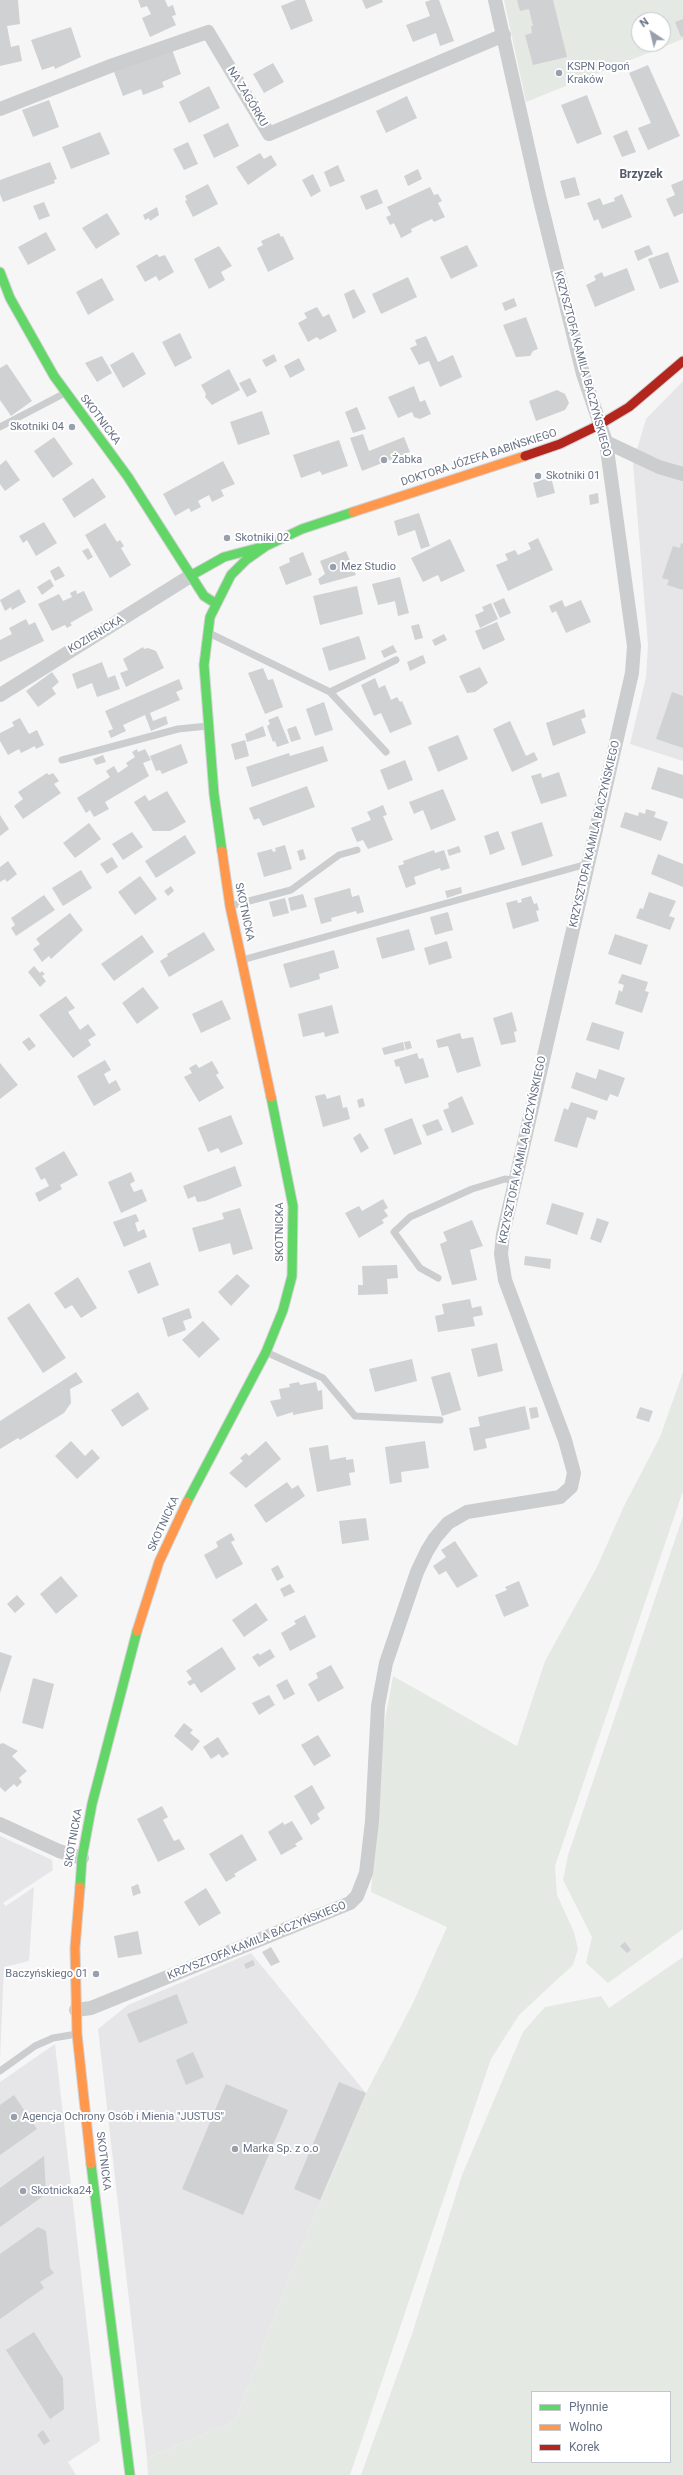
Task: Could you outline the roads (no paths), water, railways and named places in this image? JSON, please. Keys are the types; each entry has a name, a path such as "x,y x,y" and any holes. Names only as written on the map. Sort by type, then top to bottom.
{"main road":[{"name":"SKOTNICKA","path":"0,272 10,298 42,358 65,393 128,477 196,572 204,596 215,603"},
{"name":"DOKTORA JÓZEFA BABIŃSKIEGO","path":"266,546 302,529 560,444 599,425 629,407 683,361"},
{"name":"SKOTNICKA","path":"130,2475 82,2088 77,2034 76,1948 82,1858 94,1796 140,1620 159,1562 184,1508 266,1352 283,1310 292,1276 293,1206 286,1162 230,906 214,794 204,665 207,632 215,603 218,583 266,546"},
{"path":"196,572 224,557 266,546"},
{"name":"SKOTNICKA","path":"196,572 209,573 218,583"}],"street":[{"name":"KRZYSZTOFA KAMILA BACZYŃSKIEGO","path":"76,2010 91,2008 342,1908 357,1896 366,1873 372,1821 378,1706 386,1663 417,1572 427,1551 435,1538 448,1523 467,1512 496,1506 560,1497 571,1487 574,1473 565,1440 505,1280 501,1254 503,1234 632,673 634,646 606,442 583,374 539,196 495,0"},
{"name":"NA ZAGÓRKU","path":"0,109 113,64 208,32 269,134 504,35"},
{"path":"606,442 659,467 683,474"},
{"name":"KOZIENICKA","path":"0,695 196,572"},
{"path":"0,1824 59,1851 82,1858"}],"lane":[{"path":"0,427 65,393"},
{"path":"207,632 330,692 386,752"},
{"path":"330,692 396,660"},
{"path":"62,760 178,729 208,726"},
{"path":"230,906 291,890 339,855 357,850"},
{"path":"242,960 587,864"},
{"path":"438,1278 420,1268 394,1232 410,1217 472,1189 505,1179 516,1181"},
{"path":"266,1352 323,1378 355,1416 440,1420"},
{"path":"0,2071 35,2046 53,2038 77,2034"}],"place":[{"name":"KSPN Pogoń Kraków","path":"559,73"},
{"name":"Skotniki 04","path":"72,427"},
{"name":"Żabka","path":"384,460"},
{"name":"Skotniki 01","path":"538,476"},
{"name":"Skotniki 02","path":"227,538"},
{"name":"Mez Studio","path":"333,567"},
{"name":"Baczyńskiego 01","path":"96,1974"},
{"name":"Agencja Ochrony Osób i Mienia \"JUSTUS\"","path":"14,2117"},
{"name":"Marka Sp. z o.o","path":"235,2149"},
{"name":"Skotnicka24","path":"23,2191"}],"district":[{"name":"Brzyzek","path":"641,175"}]}
